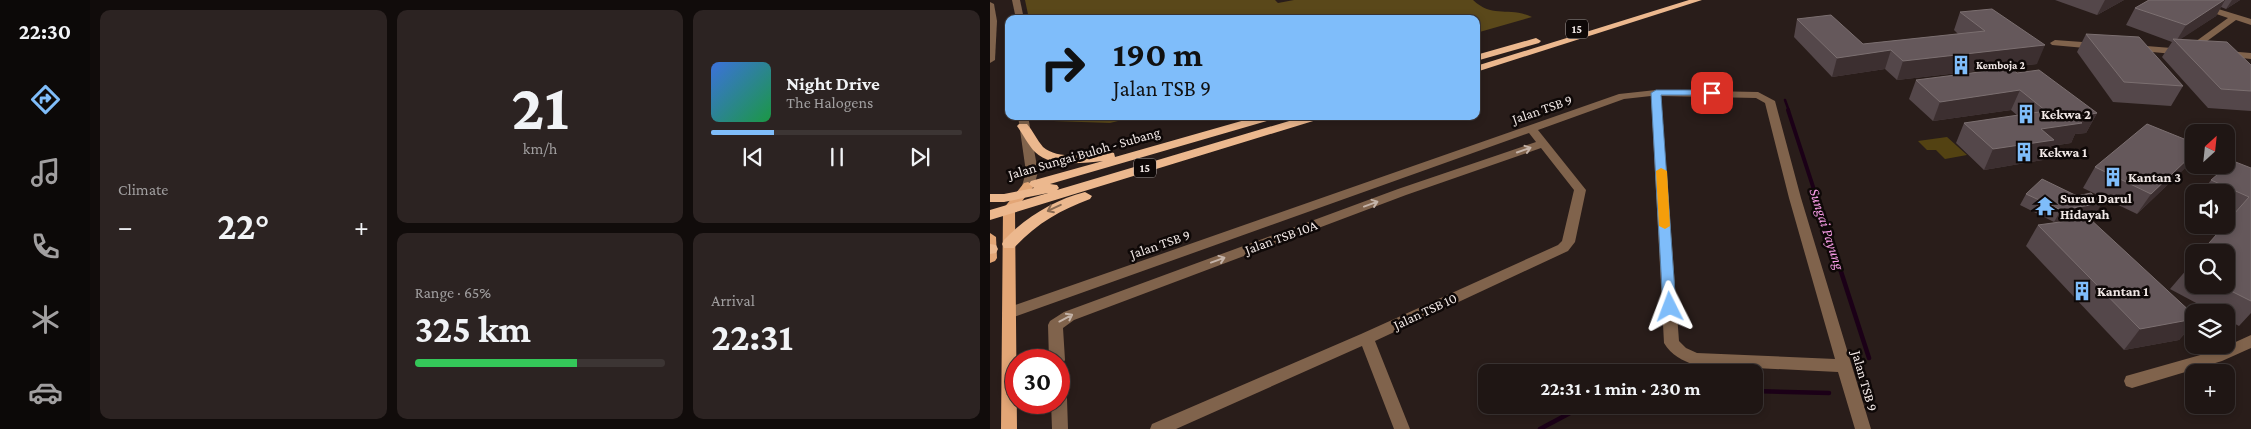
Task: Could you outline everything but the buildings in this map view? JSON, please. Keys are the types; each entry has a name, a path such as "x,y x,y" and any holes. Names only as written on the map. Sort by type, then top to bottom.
{"highway":[{"name":"15","path":"1480,57 1678,0"},
{"name":"15","path":"1480,68 1698,0"},
{"path":"1480,64 1533,48 1547,47"},
{"name":"Jalan Sungai Buloh - Subang","path":"1025,190 1259,120"},
{"path":"990,197 1025,190 1050,189 1282,120"},
{"name":"15","path":"990,215 1305,120"},
{"path":"1023,121 1041,152 1052,156 1070,158 1104,157 1170,146"},
{"path":"1009,244 1023,228 1046,212 1072,200 1266,136 1281,127"},
{"path":"990,208 1009,209"}],"main road":[{"path":"1009,429 1009,209 1025,190"}],"street":[{"path":"1016,0 1019,15"},
{"path":"2180,0 2251,22"},
{"path":"990,4 993,21 990,60"},
{"path":"2205,53 2198,44 2234,17"},
{"path":"2055,43 2251,56"},
{"path":"1656,93 1672,343 1681,352 1695,359 1845,366"},
{"name":"Jalan TSB 9","path":"1009,313 1624,96 1656,93 1758,94 1770,101 1795,198 1863,429"},
{"path":"1023,121 1032,172 1025,190"},
{"name":"Jalan TSB 10","path":"1158,429 1366,338 1564,248 1568,242 1580,190 1531,128"},
{"name":"Jalan TSB 10A","path":"1056,349 1055,325 1069,316 1402,192 1544,143"},
{"path":"1366,338 1402,429"},
{"path":"2132,381 2222,355 2251,341"},
{"path":"1060,414 1060,429"}],"shaded area":[{"path":"1025,0 1275,0 1278,3 1294,0 1473,0 1487,9 1515,12 1532,17 1480,32 1480,15 1028,15"},
{"path":"1053,120 1122,120 1110,123"},
{"path":"1947,137 1967,155 1945,159 1936,150 1927,150 1918,141"}],"waterway":[{"name":"Sungai Payung","path":"1785,100 1789,111"},
{"name":"Sungai Payung","path":"1788,110 1834,251"},
{"name":"Sungai Payung","path":"1834,250 1869,358"},
{"name":"Sungai Payung","path":"1763,391 1829,393"},
{"name":"Sungai Payung","path":"1540,429 1568,414"}],"slow traffic":[{"path":"1661,171 1665,226"}],"place":[{"name":"Kemboja 2","path":"1961,65"},
{"name":"Kekwa 2","path":"2026,114"},
{"name":"Kekwa 1","path":"2024,152"},
{"name":"Kantan 3","path":"2113,177"},
{"name":"Surau Darul Hidayah","path":"2045,206"},
{"name":"Kantan 1","path":"2082,291"}],"route":[{"path":"1670,307 1656,93 1712,93"}]}
